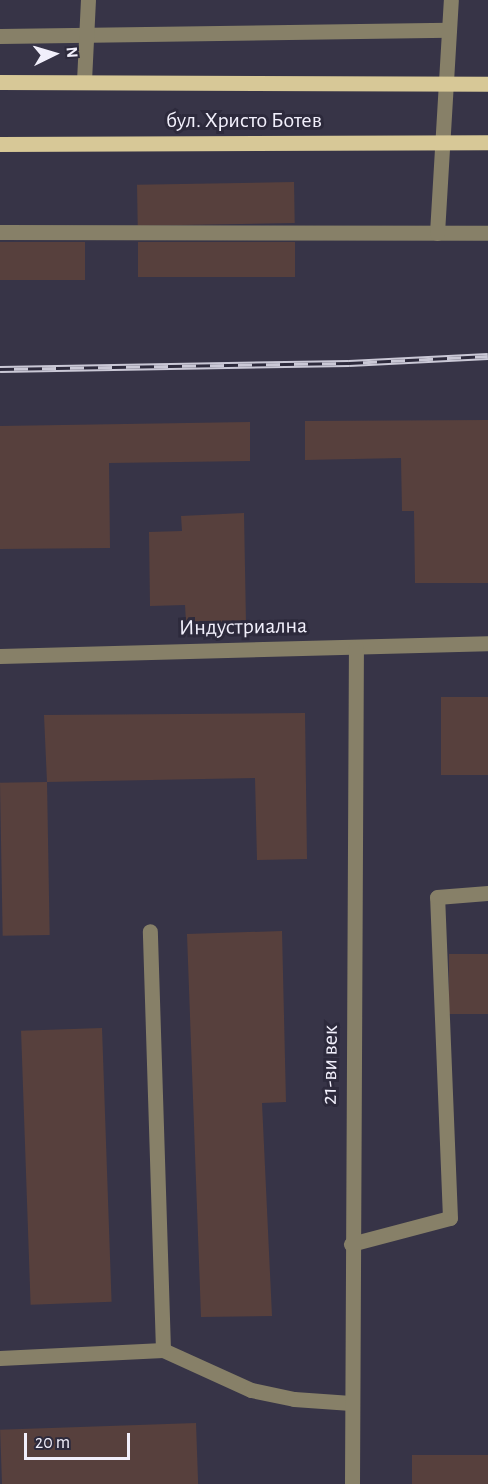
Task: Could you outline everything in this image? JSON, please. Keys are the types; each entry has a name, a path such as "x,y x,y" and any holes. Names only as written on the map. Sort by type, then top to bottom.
{"main road":[{"name":"бул. Христо Ботев","path":"0,82 488,84"},
{"name":"бул. Христо Ботев","path":"0,144 488,142"}],"street":[{"path":"84,81 88,0"},
{"path":"437,233 440,142 451,0"},
{"path":"0,36 449,30"},
{"path":"0,232 488,233"},
{"name":"Индустриална","path":"0,656 488,643"},
{"name":"21-ви век","path":"352,1484 351,1244 356,646"},
{"path":"351,1244 450,1218 437,897 488,893"},
{"path":"150,931 163,1350"},
{"path":"0,1358 163,1350 251,1390 294,1399 351,1403"}],"building":[{"path":"294,182 295,223 138,226 137,185"},
{"path":"0,242 85,242 85,280 0,280"},
{"path":"138,242 295,242 295,277 138,277"},
{"path":"488,420 488,583 415,583 414,511 402,511 401,458 305,460 305,421"},
{"path":"250,422 250,461 109,463 110,548 0,549 0,426"},
{"path":"244,513 246,623 186,622 185,605 150,606 149,532 182,531 181,516"},
{"path":"441,697 488,697 488,775 441,775"},
{"path":"305,713 307,859 257,860 255,778 47,782 44,715"},
{"path":"47,782 50,935 3,936 0,783"},
{"path":"282,931 286,1102 262,1103 272,1316 201,1317 187,934"},
{"path":"449,954 488,954 488,1014 449,1014"},
{"path":"102,1028 112,1302 31,1305 21,1031"},
{"path":"196,1423 198,1484 2,1484 0,1430"},
{"path":"412,1455 488,1455 488,1484 412,1484"}],"railway":[{"path":"0,369 349,363 488,356"}]}
